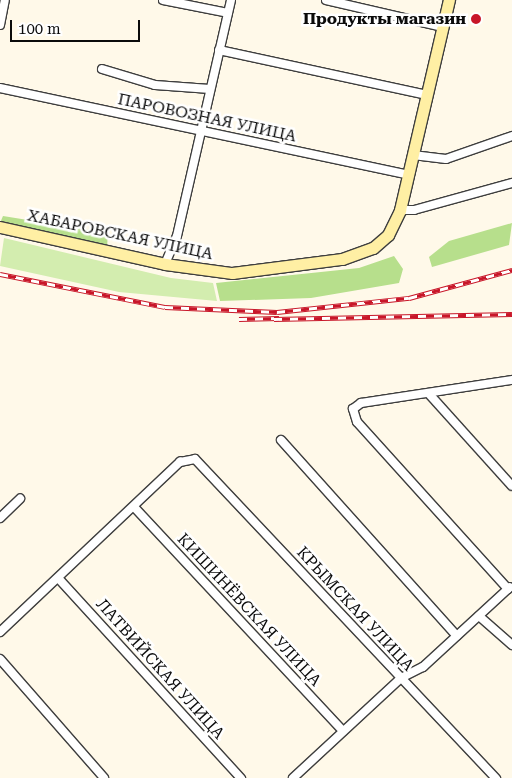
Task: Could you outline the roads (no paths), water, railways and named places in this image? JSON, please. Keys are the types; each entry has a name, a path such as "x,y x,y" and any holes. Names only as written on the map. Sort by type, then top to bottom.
{"main road":[{"path":"400,210 449,0"},
{"name":"ХАБАРОВСКАЯ УЛИЦА","path":"0,227 165,264 232,272 342,259 380,243 400,210"}],"street":[{"path":"0,25 5,0"},
{"path":"163,0 228,13"},
{"path":"165,264 177,236 231,0"},
{"path":"326,0 443,27"},
{"path":"219,50 427,96"},
{"path":"102,70 155,85 210,89"},
{"name":"ПАРОВОЗНАЯ УЛИЦА","path":"0,88 408,175"},
{"path":"413,155 446,159 512,136"},
{"path":"400,210 414,210 512,183"},
{"path":"292,778 401,678 423,667 510,588 358,422 352,409 362,403 512,380"},
{"path":"430,394 512,486"},
{"path":"282,440 457,636"},
{"name":"КРЫМСКАЯ УЛИЦА","path":"135,508 180,462 195,459 496,778"},
{"path":"0,518 20,499"},
{"path":"0,632 135,508"},
{"name":"КИШИНЁВСКАЯ УЛИЦА","path":"135,508 343,731"},
{"name":"ЛАТВИЙСКАЯ УЛИЦА","path":"59,579 241,778"},
{"path":"479,616 512,645"},
{"path":"0,659 104,778"}],"railway":[{"path":"0,274 165,307 277,312 409,298 512,270"},
{"path":"274,319 512,314"},
{"path":"239,319 279,318"}],"place":[{"name":"Продукты магазин","path":"476,19"}]}
